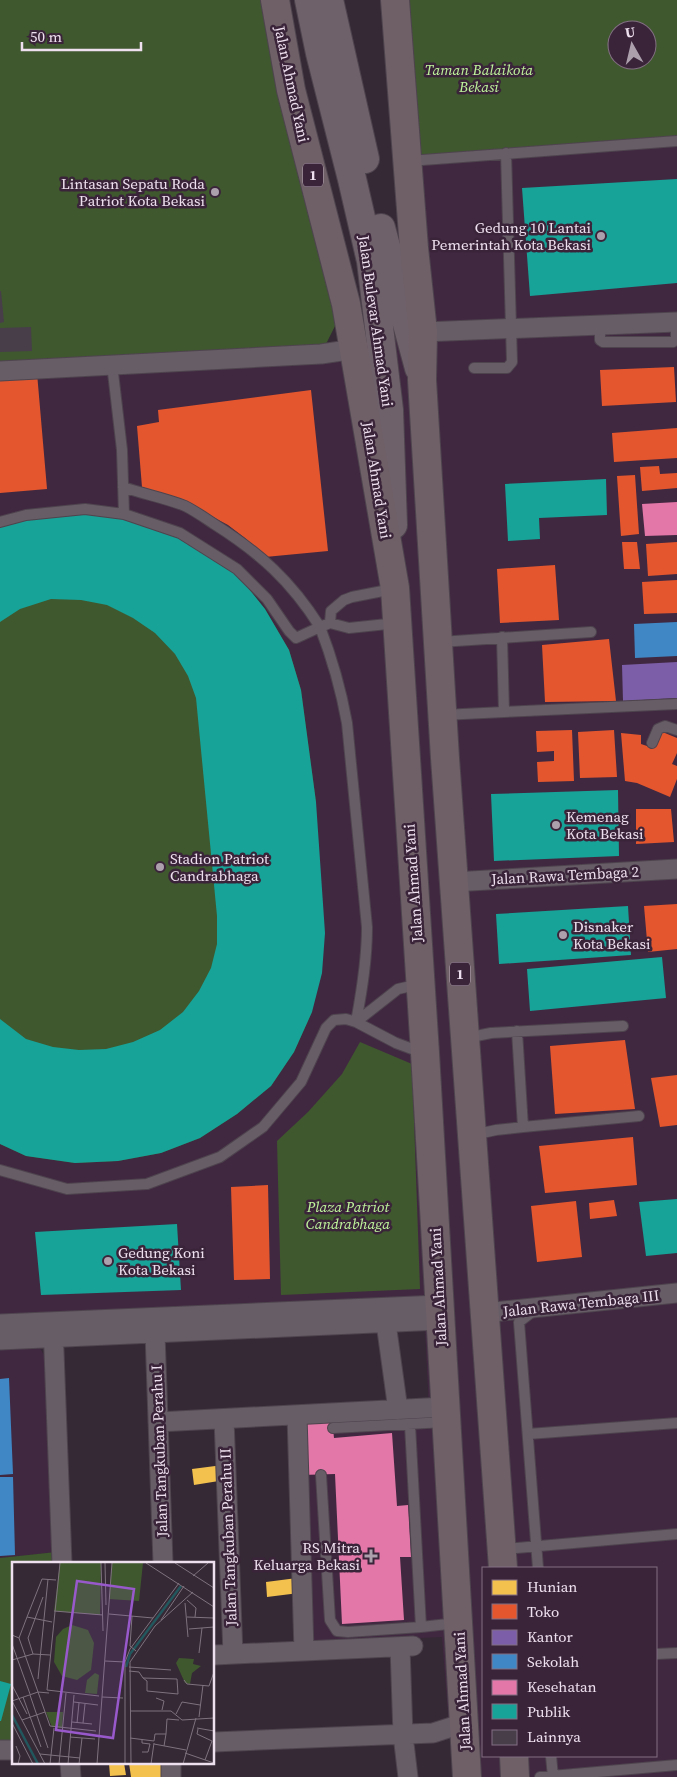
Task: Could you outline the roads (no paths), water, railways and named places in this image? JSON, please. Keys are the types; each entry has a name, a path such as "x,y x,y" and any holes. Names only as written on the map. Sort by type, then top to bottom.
{"highway":[{"name":"Jalan Ahmad Yani","path":"275,0 290,90 346,304 395,588 458,1622 472,1669 467,1777"},
{"name":"1","path":"395,0 414,248 423,332 422,380 442,715 502,1559"},
{"path":"514,1757 515,1777"}],"main road":[{"name":"Jalan Bulevar Ahmad Yani","path":"309,0 320,53 352,179 422,380"},
{"name":"Jalan Bulevar Ahmad Yani","path":"329,0 379,259 389,410 395,588"}],"street":[{"path":"423,332 676,322"},
{"path":"0,371 321,354 355,349"},
{"name":"Jalan Rawa Tembaga 2","path":"454,882 677,869"},
{"name":"Jalan Rawa Tembaga III","path":"484,1312 677,1293"},
{"path":"0,1324 155,1336 386,1323 439,1312"},
{"path":"0,1340 53,1329 439,1312"},
{"path":"386,1323 398,1410"},
{"path":"53,1329 62,1562"},
{"name":"Jalan Tangkuban Perahu I","path":"155,1336 163,1562"},
{"path":"158,1422 398,1410 446,1415"},
{"path":"297,1415 304,1651"},
{"name":"Jalan Tangkuban Perahu II","path":"224,1419 232,1654"},
{"path":"215,1655 407,1646 403,1735 408,1777"},
{"path":"215,1742 433,1733 470,1706"},
{"path":"70,1764 71,1777"},
{"path":"171,1764 172,1777"}],"lane":[{"path":"407,161 677,141"},
{"path":"474,368 507,368 512,362 506,153"},
{"path":"112,364 122,450 124,514"},
{"path":"123,487 186,507 237,538 270,564 325,625 347,723 367,927 365,978 356,1022"},
{"path":"0,522 26,515 85,509 124,514 180,533 237,568 267,600 296,638 325,625 349,628 397,623"},
{"path":"325,625 331,611 344,600 395,588"},
{"path":"438,642 591,632"},
{"path":"502,637 504,712"},
{"path":"442,715 677,704"},
{"path":"652,743 658,728 665,726 677,730"},
{"path":"356,1022 398,989 420,984"},
{"path":"0,1170 66,1189 147,1184 220,1157 263,1128 301,1082 326,1028 334,1020 346,1019 356,1022 396,1043 424,1053"},
{"path":"465,1038 491,1033 623,1026"},
{"path":"518,1031 524,1127"},
{"path":"472,1135 496,1130 639,1116"},
{"path":"538,1567 519,1322 534,1311 677,1299"},
{"path":"333,1428 410,1425 446,1415"},
{"path":"528,1434 677,1423"},
{"path":"410,1425 421,1627"},
{"path":"321,1475 330,1620 336,1631 348,1632 421,1627 458,1622"},
{"path":"502,1559 537,1545 677,1534"},
{"path":"657,1654 677,1653"},
{"path":"551,1757 553,1777"},
{"path":"540,1777 677,1765"}],"place":[{"name":"Lintasan Sepatu Roda Patriot Kota Bekasi","path":"215,192"},
{"name":"Gedung 10 Lantai Pemerintah Kota Bekasi","path":"601,236"},
{"name":"Kemenag Kota Bekasi","path":"556,825"},
{"name":"Stadion Patriot Candrabhaga","path":"160,867"},
{"name":"Disnaker Kota Bekasi","path":"563,935"},
{"name":"Gedung Koni Kota Bekasi","path":"108,1261"},
{"name":"RS Mitra Keluarga Bekasi","path":"371,1556"}],"park label":[{"name":"Taman Balaikota Bekasi","path":"479,78"},
{"name":"Plaza Patriot Candrabhaga","path":"348,1214"}]}
